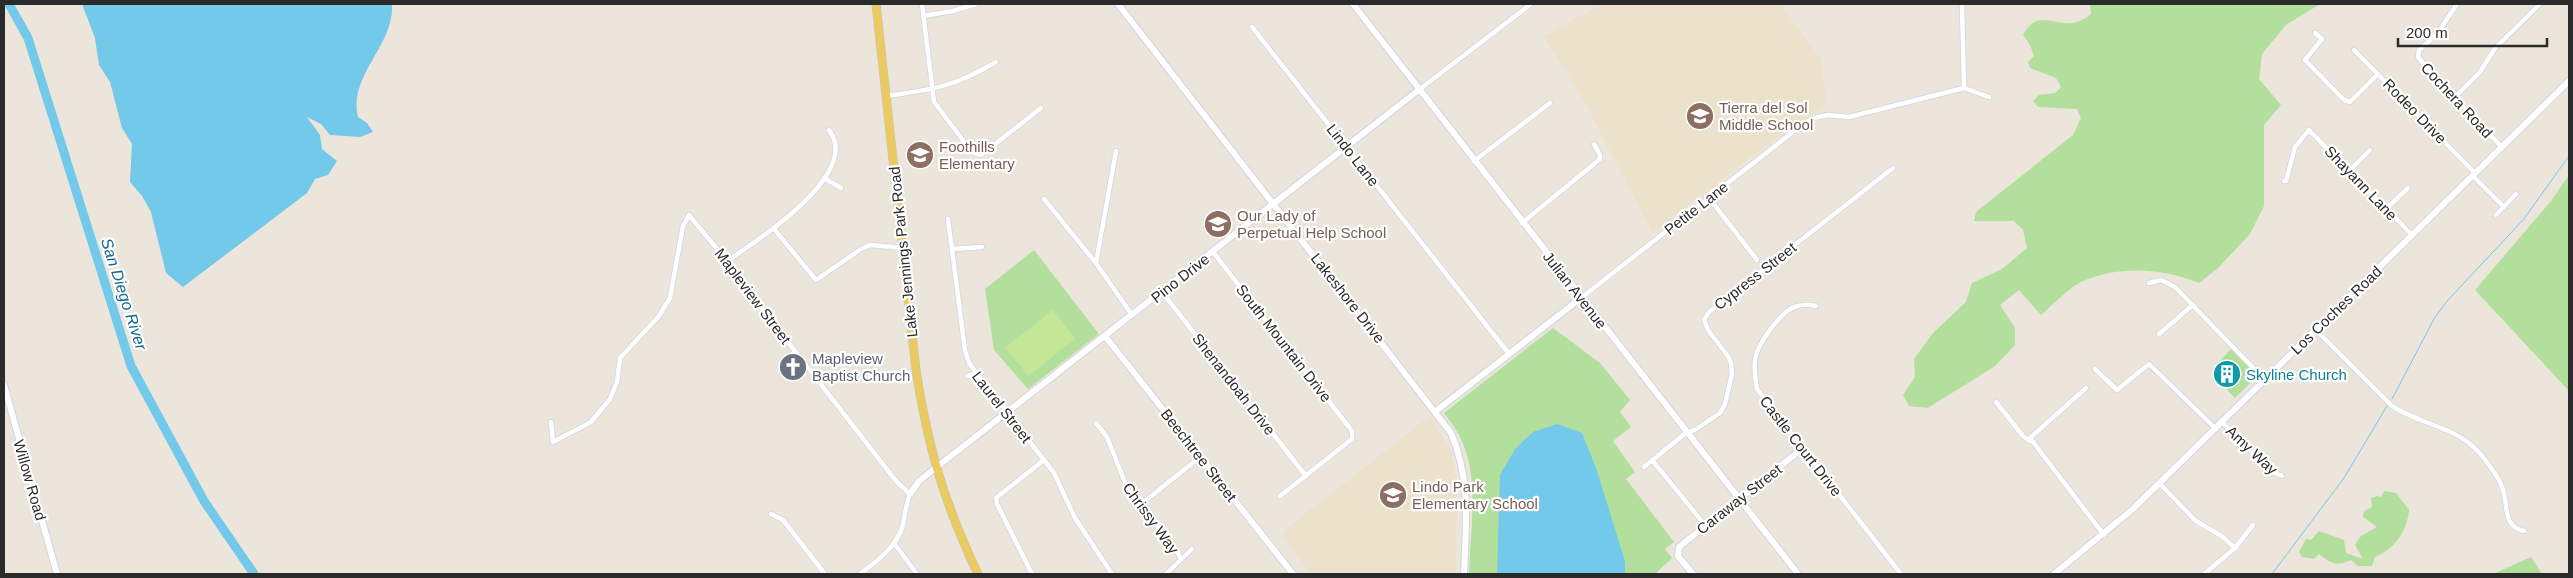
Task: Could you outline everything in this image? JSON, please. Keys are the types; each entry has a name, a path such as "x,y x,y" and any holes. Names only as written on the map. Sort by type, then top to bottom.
{"main road":[{"name":"Lake Jennings Park Road","path":"876,4 916,370 926,430 936,468 955,525 978,574"}],"street":[{"path":"922,4 931,90 934,102 972,152 977,155 1005,138 1041,108"},
{"path":"923,16 953,11 976,4"},
{"name":"Lakeshore Drive","path":"1118,4 1436,411 1451,433 1464,473 1466,516 1464,574"},
{"name":"Julian Avenue","path":"1353,4 1522,223 1798,574"},
{"name":"Pino Drive","path":"860,574 887,553 894,543 903,523 910,494 919,481 1008,414 1346,146 1531,4"},
{"path":"1962,4 1964,88 1989,97"},
{"name":"Cochera Road","path":"2457,4 2437,34 2419,50 2421,63 2502,146"},
{"path":"2454,98 2480,72 2496,48 2540,4"},
{"name":"Lindo Lane","path":"1252,27 1509,354"},
{"path":"2315,33 2322,39 2305,60 2344,100 2350,102 2378,74"},
{"name":"Rodeo Drive","path":"2354,50 2504,207"},
{"path":"885,96 931,90 961,82 996,62"},
{"name":"Los Coches Road","path":"2054,574 2104,535 2160,484 2264,378 2316,330 2569,81"},
{"name":"Petite Lane","path":"1436,411 1814,118 1828,115 1849,117 1964,88"},
{"path":"1474,161 1550,103"},
{"path":"727,261 774,229 806,203 824,178 833,159 835,148 834,136 829,130"},
{"name":"Shayann Lane","path":"2284,181 2286,181 2294,147 2310,130 2412,235"},
{"path":"1522,223 1600,159 1594,144"},
{"path":"2349,170 2370,150"},
{"path":"1096,263 1116,151"},
{"name":"Cypress Street","path":"1644,468 1687,432 1695,430 1720,413 1725,404 1732,374 1731,363 1708,330 1704,320 1706,317 1893,168"},
{"path":"824,178 841,188"},
{"path":"2386,209 2408,188"},
{"path":"2496,215 2516,194"},
{"path":"1709,198 1757,260"},
{"path":"1044,199 1096,263 1132,315"},
{"name":"Mapleview Street","path":"551,422 552,442 591,422 610,399 617,382 620,358 659,316 670,298 682,231 689,216 727,261 896,481 910,494"},
{"name":"Laurel Street","path":"948,219 965,350 975,374 1054,473 1080,527 1112,574"},
{"path":"774,229 816,280 861,249 870,245 903,248"},
{"path":"952,250 982,247"},
{"name":"South Mountain Drive","path":"1213,252 1346,422 1352,436 1352,439 1306,476"},
{"path":"2149,283 2161,280 2168,282 2264,378"},
{"name":"Shenandoah Drive","path":"1162,292 1306,476"},
{"name":"Castle Court Drive","path":"1816,306 1808,304 1791,308 1781,314 1756,354 1754,370 1756,390 1901,574"},
{"path":"2159,334 2193,305"},
{"path":"2316,330 2392,406 2407,414 2444,428 2468,441 2486,460 2500,482 2505,496 2508,519 2517,529 2524,531"},
{"name":"Beechtree Street","path":"1105,336 1293,574"},
{"path":"2096,369 2118,390 2149,364 2216,429"},
{"path":"967,376 975,374"},
{"name":"Willow Road","path":"4,385 57,574"},
{"path":"2032,442 2031,435 2086,388"},
{"path":"1996,402 2023,436 2032,442 2104,535"},
{"name":"Amy Way","path":"2222,422 2270,471 2282,476"},
{"name":"Chrissy Way","path":"1096,423 1107,437 1122,478 1140,505 1176,549 1180,559"},
{"name":"Caraway Street","path":"1693,574 1677,552 1679,547 1803,448"},
{"path":"1140,505 1200,458"},
{"path":"1032,574 996,504 996,498 1044,460"},
{"path":"1652,460 1705,525"},
{"path":"1280,496 1306,476"},
{"path":"2160,484 2196,521 2219,534 2235,548"},
{"path":"771,514 783,520 825,574"},
{"path":"2204,574 2235,548 2252,525"},
{"path":"894,543 917,574"},
{"path":"1166,574 1192,549"}],"shaded area":[{"name":"Tierra del Sol Middle School","path":"1603,4 1780,4 1821,59 1826,96 1825,107 1792,126 1652,233 1586,104 1543,36"},
{"name":"Lindo Park Elementary School","path":"1430,416 1452,452 1457,483 1456,574 1312,574 1282,536 1286,529"}],"green space":[{"path":"2090,4 2320,4 2286,25 2262,54 2259,79 2281,105 2264,125 2264,206 2250,234 2217,269 2199,283 2170,274 2140,270 2110,273 2076,285 2041,315 2019,290 2000,305 2015,328 2015,345 1995,366 1928,408 1909,406 1903,395 1915,377 1914,359 1933,333 1966,302 1972,283 2002,269 2027,248 2023,230 2014,221 1974,221 1976,212 2073,135 2081,118 2077,109 2038,107 2033,101 2039,95 2055,93 2061,87 2056,78 2030,68 2028,62 2034,56 2030,45 2023,35 2030,25 2037,21 2071,23 2081,21 2091,14"},
{"path":"2569,175 2569,391 2475,290 2551,201"},
{"path":"1034,250 1099,334 1028,389 994,350 985,289"},
{"path":"1053,310 1075,339 1028,376 1005,347"},
{"path":"1553,328 1600,363 1630,400 1620,412 1631,427 1613,441 1635,472 1626,479 1674,542 1665,549 1672,558 1655,574 1469,574 1472,505 1470,471 1461,439 1444,413"},
{"path":"2231,349 2257,376 2235,398 2227,390 2230,381 2238,373 2228,362 2224,365 2216,365"},
{"path":"2384,491 2396,493 2409,510 2408,518 2399,538 2382,554 2375,557 2372,566 2358,566 2351,560 2338,564 2327,560 2319,554 2314,559 2302,557 2299,552 2306,539 2311,540 2319,531 2344,540 2346,553 2363,559 2355,545 2361,536 2377,527 2363,517 2364,511 2372,507 2371,498 2381,497"},
{"path":"2531,557 2542,574 2493,574"}],"water":[{"path":"82,4 392,4 391,19 387,33 365,74 357,102 358,117 367,123 373,132 360,137 330,135 321,124 307,117 320,135 322,149 337,161 328,175 315,179 307,193 183,287 166,273 151,212 142,196 130,182 132,144 122,128 110,82 99,65 95,38"},
{"path":"1557,424 1582,433 1596,468 1625,561 1625,574 1497,574 1500,475 1515,449 1533,432"}],"waterway":[{"name":"San Diego River","path":"9,4 28,38 131,366 204,501 254,574"},
{"path":"2392,399 2435,317 2448,300 2523,220 2569,156"},
{"path":"2272,574 2344,478 2387,406"}],"place":[{"name":"Tierra del Sol Middle School","path":"1700,116"},
{"name":"Foothills Elementary","path":"920,155"},
{"name":"Our Lady of Perpetual Help School","path":"1218,224"},
{"name":"Mapleview Baptist Church","path":"793,367"},
{"name":"Skyline Church","path":"2227,374"},
{"name":"Lindo Park Elementary School","path":"1393,495"}]}
